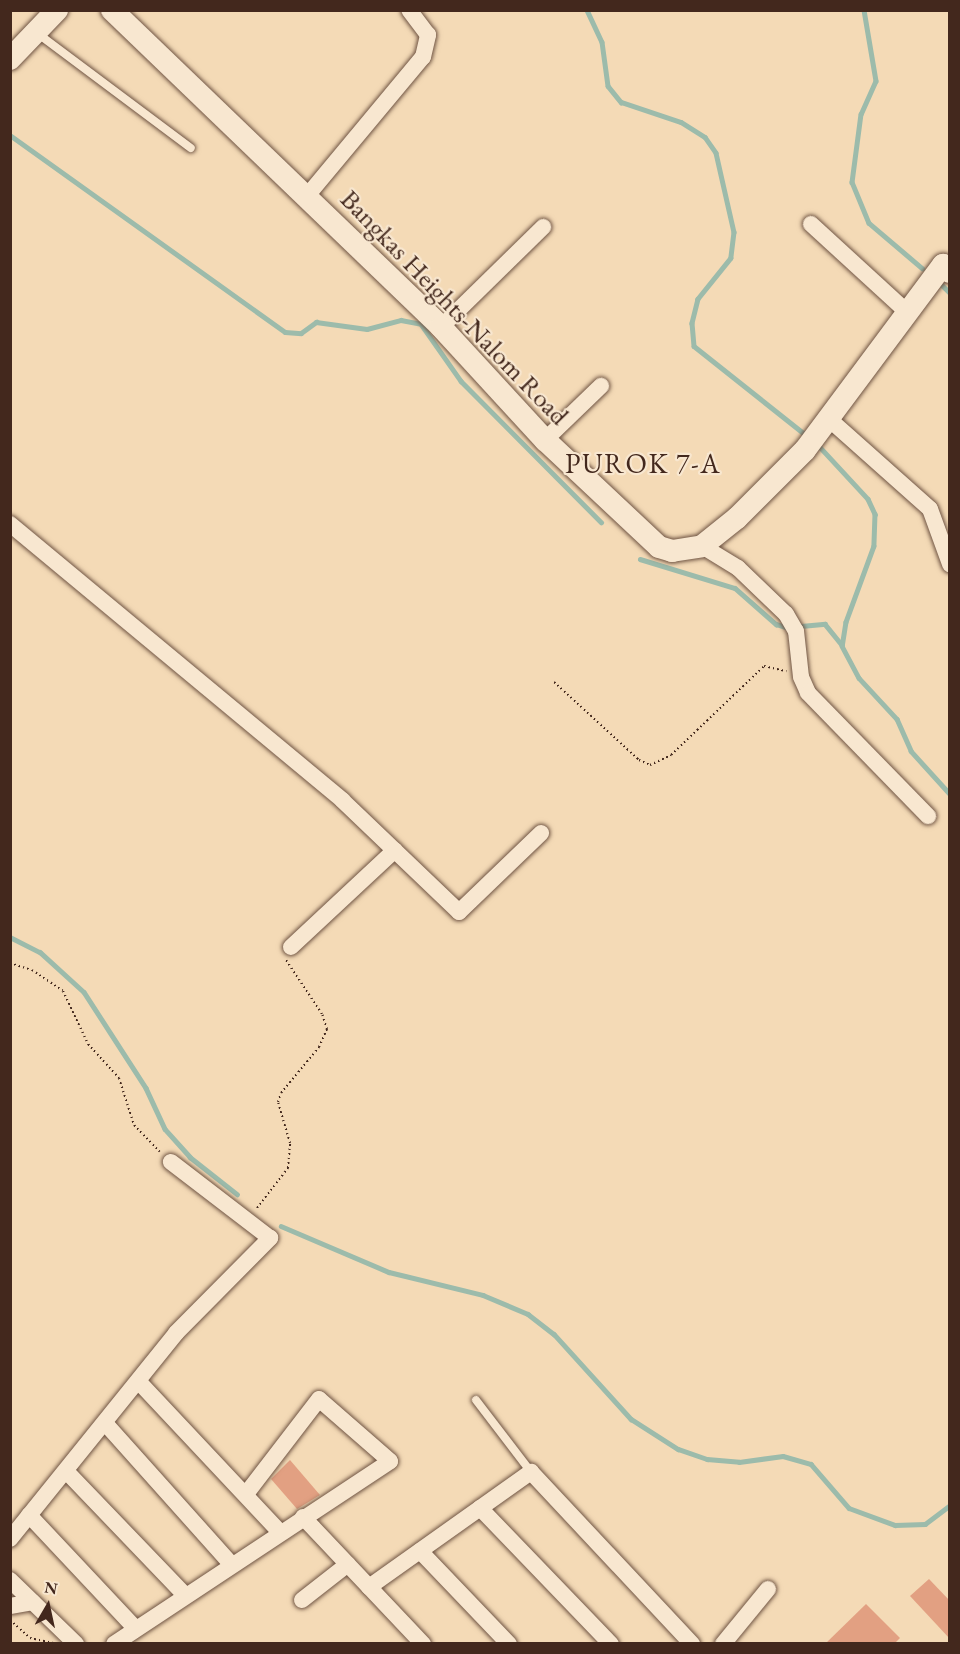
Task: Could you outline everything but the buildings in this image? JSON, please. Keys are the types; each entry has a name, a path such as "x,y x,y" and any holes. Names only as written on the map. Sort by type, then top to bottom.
{"street":[{"path":"10,59 57,10"},
{"name":"Bangkas Heights-Nalom Road","path":"112,10 441,327 545,440 659,547 672,551 702,546"},
{"path":"307,196 423,57 428,35 409,10"},
{"path":"811,224 908,313"},
{"path":"441,327 543,227"},
{"path":"928,816 822,712 801,677 801,647 786,614 738,568 702,546 783,474 829,419 947,264"},
{"path":"545,440 601,386"},
{"path":"829,419 930,509 950,564"},
{"path":"10,524 395,850 459,912 541,833"},
{"path":"291,947 395,850"},
{"path":"10,1539 139,1382 176,1333 270,1238 171,1162"},
{"path":"139,1382 280,1532"},
{"path":"114,1644 231,1564 390,1461 319,1399 246,1494"},
{"path":"105,1424 231,1564"},
{"path":"66,1471 185,1595"},
{"path":"369,1587 531,1472 692,1644"},
{"path":"480,1508 611,1644"},
{"path":"29,1515 136,1629"},
{"path":"303,1517 423,1644"},
{"path":"420,1551 509,1644"},
{"path":"302,1600 348,1564"},
{"path":"10,1580 75,1643"},
{"path":"723,1644 768,1589"},
{"path":"10,1606 33,1602"}],"lane":[{"path":"37,33 191,148"},
{"path":"476,1400 531,1472"}],"path":[{"path":"554,682 639,760 650,765 671,755 764,666 801,677"},
{"path":"246,1220 280,1185 288,1168 290,1143 278,1102 327,1029 322,1014 287,968 291,947"},
{"path":"10,963 32,970 63,991 88,1044 119,1078 134,1125 171,1162"},
{"path":"10,1620 43,1643 75,1643"}],"waterway":[{"path":"587,10 602,42 608,86 621,102 681,122 705,137 716,153 734,232 731,258 698,299 692,323 694,346 806,435"},
{"path":"864,10 876,81 861,114 852,182 869,223 922,268"},
{"path":"10,135 285,332 301,333 316,322 367,329 401,320 421,324 461,381 601,522"},
{"path":"938,281 950,293"},
{"path":"819,446 868,499 875,514 874,546 846,622 842,646 859,678 897,719 911,751 950,794"},
{"path":"640,559 735,588 776,624 788,628"},
{"path":"801,626 825,624 842,645"},
{"path":"10,937 40,952 84,992 146,1088 165,1129 190,1157 237,1194"},
{"path":"281,1226 389,1272 483,1295 528,1314 554,1334 631,1419 678,1449 707,1459 739,1462 783,1456 811,1464 849,1508 895,1525 925,1524 950,1505"}],"district":[{"name":"PUROK 7-A","path":"643,463"}]}
